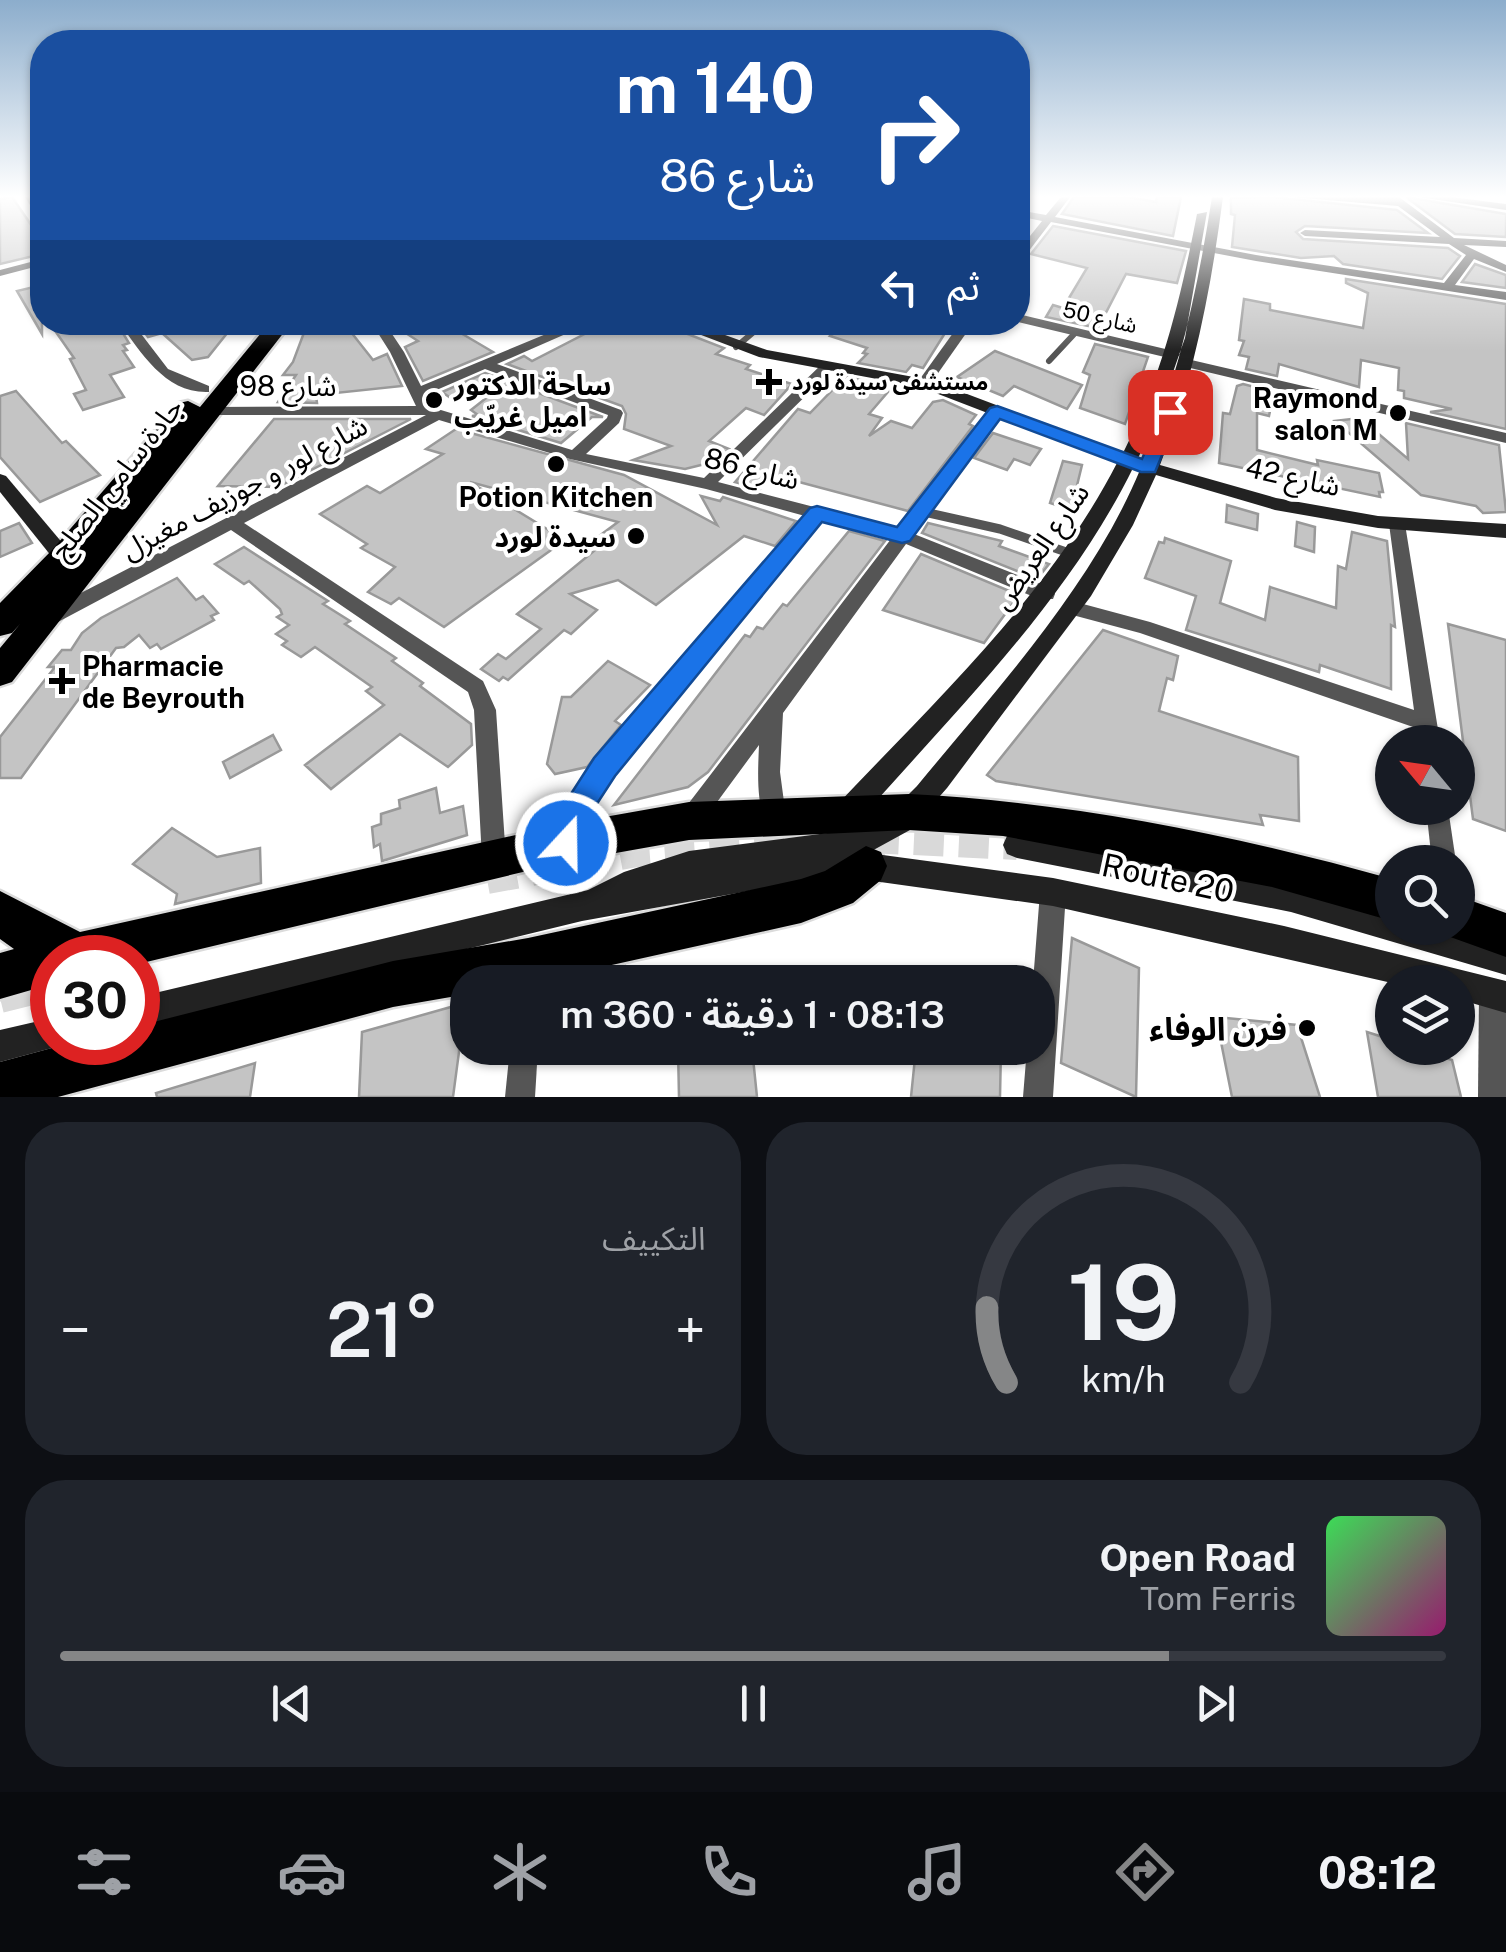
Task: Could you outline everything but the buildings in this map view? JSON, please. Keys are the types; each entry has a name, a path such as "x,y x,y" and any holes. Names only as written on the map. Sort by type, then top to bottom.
{"highway":[{"name":"جادة سامي الصلح","path":"0,672 46,620 208,400 246,335"},
{"name":"جادة سامي الصلح","path":"0,624 270,335"},
{"path":"160,936 566,843 689,820 909,812 1003,817 1078,829 1272,867 1375,895"},
{"path":"555,965 812,898 838,888 866,866"},
{"path":"0,914 31,935"},
{"path":"1475,924 1506,934"},
{"path":"0,976 30,968"},
{"path":"0,1087 393,984 450,979"}],"main road":[{"name":"شارع العريض","path":"582,906 645,875 696,860 872,838 909,812 1072,608 1114,541 1148,468 1180,359 1204,249"},
{"name":"شارع 42","path":"708,335 736,346 924,384 1127,461 1275,504 1397,524 1506,530"},
{"name":"شارع العريض","path":"845,816 999,650 1075,555 1180,359"},
{"path":"0,480 63,558"},
{"path":"1017,846 1255,891 1375,922"},
{"name":"Route 20","path":"582,906 766,874 866,866 1053,892 1381,965"},
{"path":"160,1008 582,906"},
{"path":"1456,945 1506,960"},
{"name":"Route 20","path":"1475,988 1500,995"},
{"path":"0,1046 30,1039"}],"street":[{"path":"1200,248 1506,296"},
{"path":"1461,248 1506,269"},
{"path":"1448,286 1472,255"},
{"path":"0,273 30,265"},
{"name":"شارع 50","path":"1030,321 1506,438"},
{"path":"136,335 163,372 208,400"},
{"path":"384,335 431,413"},
{"path":"417,393 556,335"},
{"path":"924,384 959,335"},
{"path":"486,365 616,413 614,420 576,456"},
{"path":"707,484 828,366"},
{"name":"شارع 98","path":"208,400 431,413"},
{"path":"689,820 997,412"},
{"name":"شارع 86","path":"431,413 576,456 707,484 902,536 1046,594"},
{"name":"شارع لور و جوزيف مغيزل","path":"46,620 233,524 431,413"},
{"path":"566,843 573,814 604,767 817,514"},
{"path":"233,524 476,687 485,710 494,859"},
{"path":"1397,524 1427,725"},
{"path":"1072,608 1143,627 1406,725"},
{"path":"772,712 768,772 774,817"},
{"path":"1038,1097 1053,892"},
{"path":"1493,1097 1500,995"},
{"path":"520,1097 523,1065"}],"lane":[{"path":"1049,361 1076,332"},
{"path":"736,346 750,335"},
{"path":"920,511 1000,529 1075,555"}],"tunnel":[{"path":"869,838 1017,845"},
{"path":"487,879 637,852 795,840"},
{"path":"0,998 30,990"}],"place":[{"name":"مستشفى سيدة لورد","path":"769,382"},
{"name":"ساحة الدكتور اميل غريّب","path":"434,400"},
{"name":"Raymond salon M","path":"1398,413"},
{"name":"Potion Kitchen","path":"556,464"},
{"name":"سيدة لورد","path":"636,536"},
{"name":"Pharmacie de Beyrouth","path":"62,681"},
{"name":"فرن الوفاء","path":"1307,1028"}],"route":[{"path":"566,843 573,814 604,767 817,514 902,536 997,412 1148,468 1170,412"}]}
